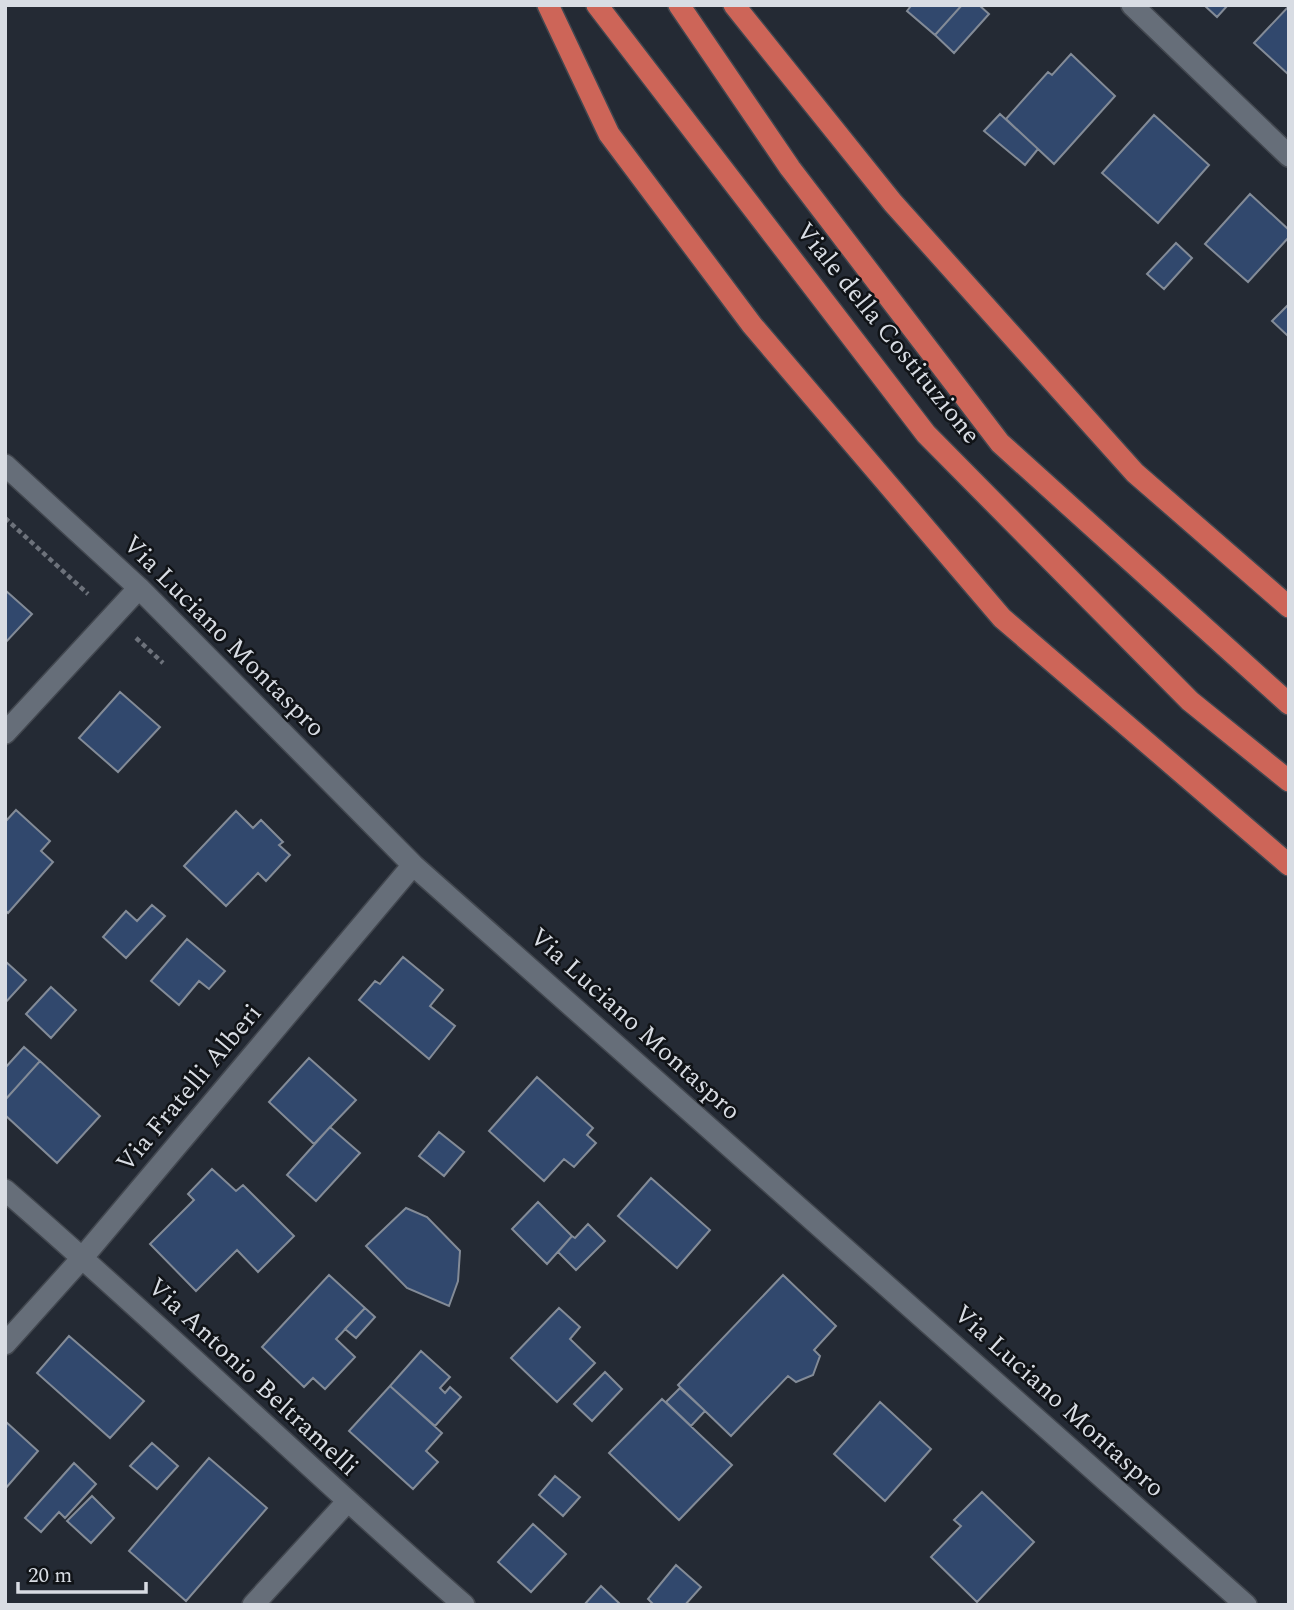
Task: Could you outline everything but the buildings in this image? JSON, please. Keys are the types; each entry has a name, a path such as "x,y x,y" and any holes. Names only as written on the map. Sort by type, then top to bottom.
{"highway":[{"path":"548,5 610,134 751,325 993,608 1289,865"},
{"name":"Viale della Costituzione","path":"597,5 926,434 1190,701 1289,781"},
{"name":"Viale della Costituzione","path":"679,5 790,168 1000,443 1289,704"},
{"path":"734,5 893,203 1135,473 1289,607"}],"street":[{"path":"1132,5 1289,156"},
{"name":"Via Luciano Montaspro","path":"5,465 139,588 413,865 1246,1605"},
{"path":"5,733 139,588"},
{"name":"Via Fratelli Alberi","path":"5,1344 83,1257 413,865"},
{"name":"Via Antonio Beltramelli","path":"5,1190 83,1257 347,1502 464,1605"},
{"path":"253,1605 347,1502"}],"path":[{"path":"5,518 79,585"}]}
